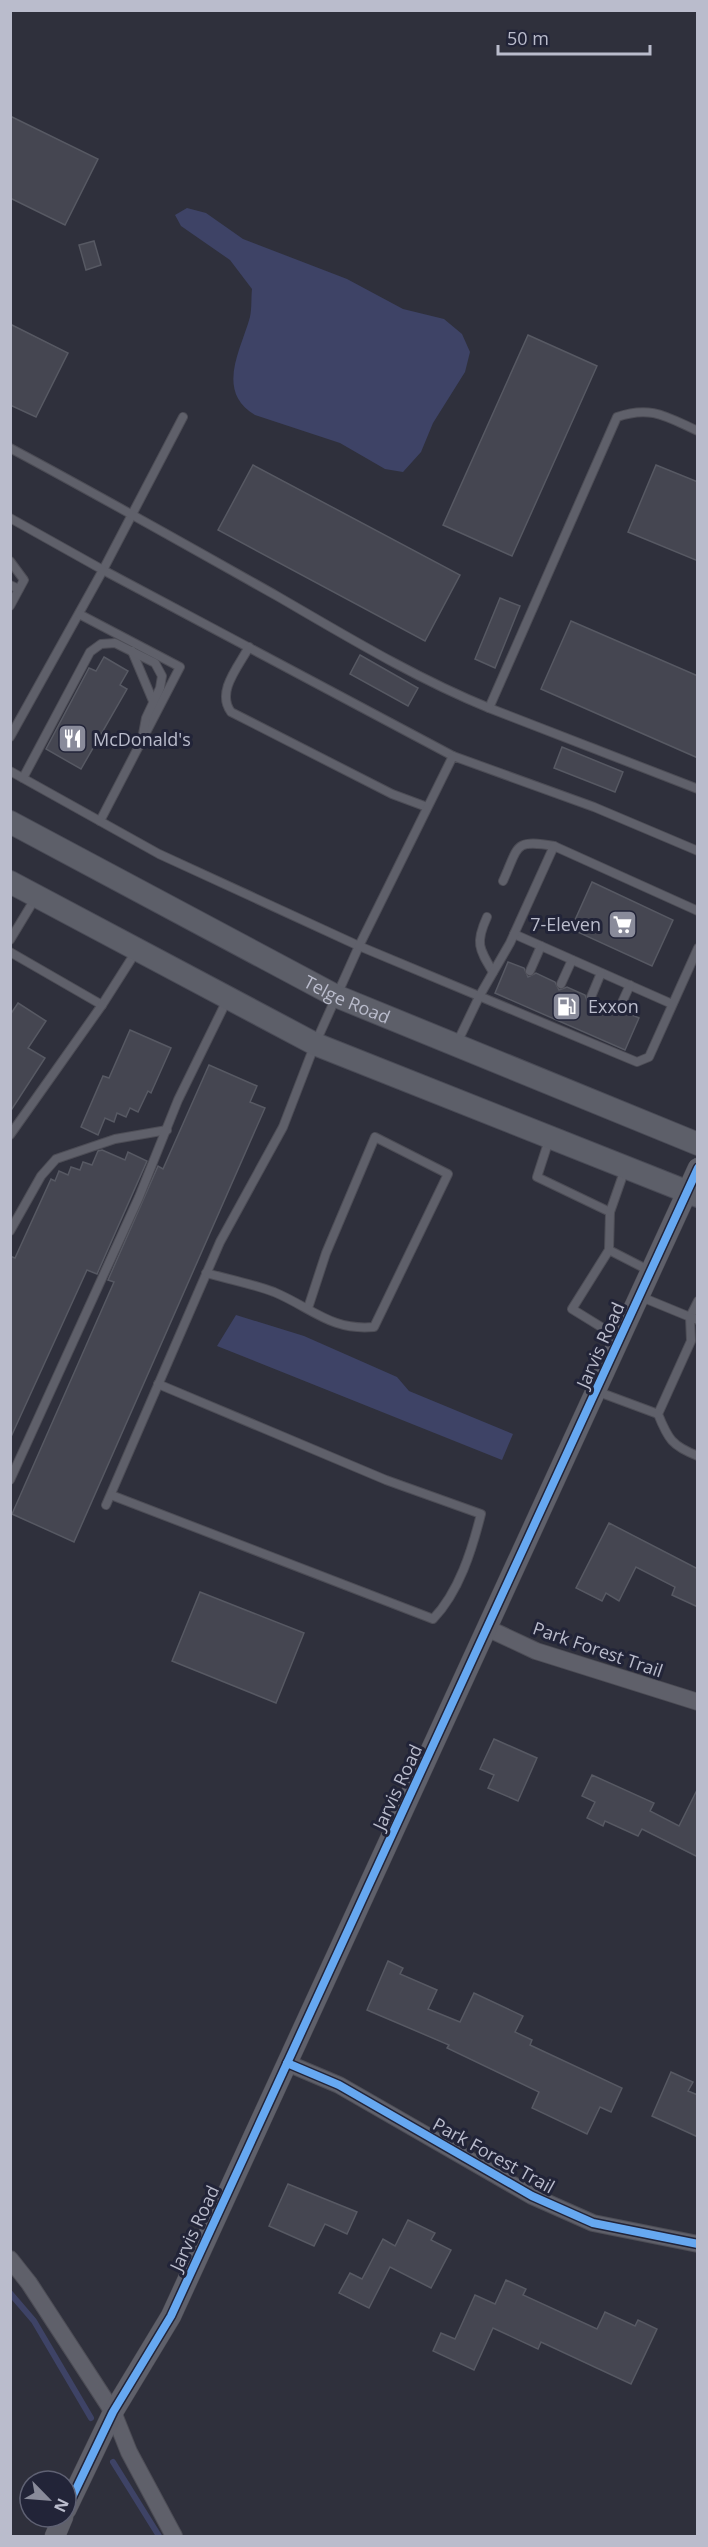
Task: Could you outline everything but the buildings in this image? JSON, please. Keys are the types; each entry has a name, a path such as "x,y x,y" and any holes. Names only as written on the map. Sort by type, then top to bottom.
{"main road":[{"name":"Telge Road","path":"10,822 336,996 455,1047 698,1144"},
{"path":"10,882 315,1044 692,1193"}],"street":[{"name":"Jarvis Road","path":"78,2485 113,2412 171,2316 639,1295 692,1193 698,1168"},
{"name":"Park Forest Trail","path":"487,1628 536,1651 698,1702"},
{"name":"Park Forest Trail","path":"287,2063 339,2085 532,2196 593,2223 698,2244"},
{"path":"10,2259 29,2283 113,2412 129,2452 174,2536"}],"lane":[{"path":"489,708 617,417 635,411 660,414 698,431"},
{"path":"10,737 103,570 183,417"},
{"path":"10,448 132,513 390,660 456,694 698,789"},
{"path":"10,518 453,756 594,807 698,851"},
{"path":"10,561 24,580 10,606"},
{"path":"10,585 19,589"},
{"path":"79,614 180,667 100,821"},
{"path":"23,778 90,652 101,644 115,643 155,663 162,676 146,718 141,745"},
{"path":"249,648 225,692 225,704 231,712 392,794 427,807"},
{"path":"132,651 153,701"},
{"path":"106,1506 220,1242 283,1127 336,996 453,756"},
{"path":"10,771 159,854 359,946 480,995 514,1006 637,1062 649,1057 698,948"},
{"path":"503,880 519,847 528,842 554,846 698,911"},
{"path":"455,1047 480,995 514,934 554,846"},
{"path":"10,940 36,896"},
{"path":"487,917 480,931 479,948 493,972"},
{"path":"514,934 672,1004"},
{"path":"530,971 541,946"},
{"path":"10,1135 138,950"},
{"path":"10,952 102,1005"},
{"path":"561,984 572,960"},
{"path":"591,997 602,973"},
{"path":"619,1009 630,985"},
{"path":"10,1480 228,998"},
{"path":"10,1231 41,1176 56,1159 115,1139 167,1130"},
{"path":"206,1273 273,1292 308,1308 335,1325 354,1329 374,1327 448,1174 375,1137 326,1253 308,1308"},
{"path":"550,1137 537,1177 610,1212"},
{"path":"620,1338 572,1309 609,1250 610,1212 626,1167"},
{"path":"609,1250 651,1271"},
{"path":"639,1295 694,1319"},
{"path":"698,1301 691,1341 658,1414 668,1439 682,1450 698,1456"},
{"path":"111,1495 433,1619 441,1611 473,1549 481,1514 386,1480 158,1384"},
{"path":"596,1391 658,1414"}],"water":[{"path":"187,208 206,213 243,239 347,279 403,309 444,319 462,334 470,352 465,372 433,423 421,452 403,472 385,469 340,443 255,415 243,405 236,394 233,382 234,369 250,317 252,289 230,260 181,226 175,215"},
{"path":"236,1315 304,1336 397,1377 409,1391 513,1434 502,1460 217,1346"}],"waterway":[{"path":"10,2293 34,2321 91,2418"},
{"path":"113,2462 159,2536"}],"cycle path":[{"path":"78,2485 113,2412 171,2316 698,1168"},
{"path":"287,2063 339,2085 532,2196 593,2223 698,2244"}],"place":[{"name":"McDonald's","path":"72,739"},
{"name":"7-Eleven","path":"622,924"},
{"name":"Exxon","path":"567,1006"}]}
